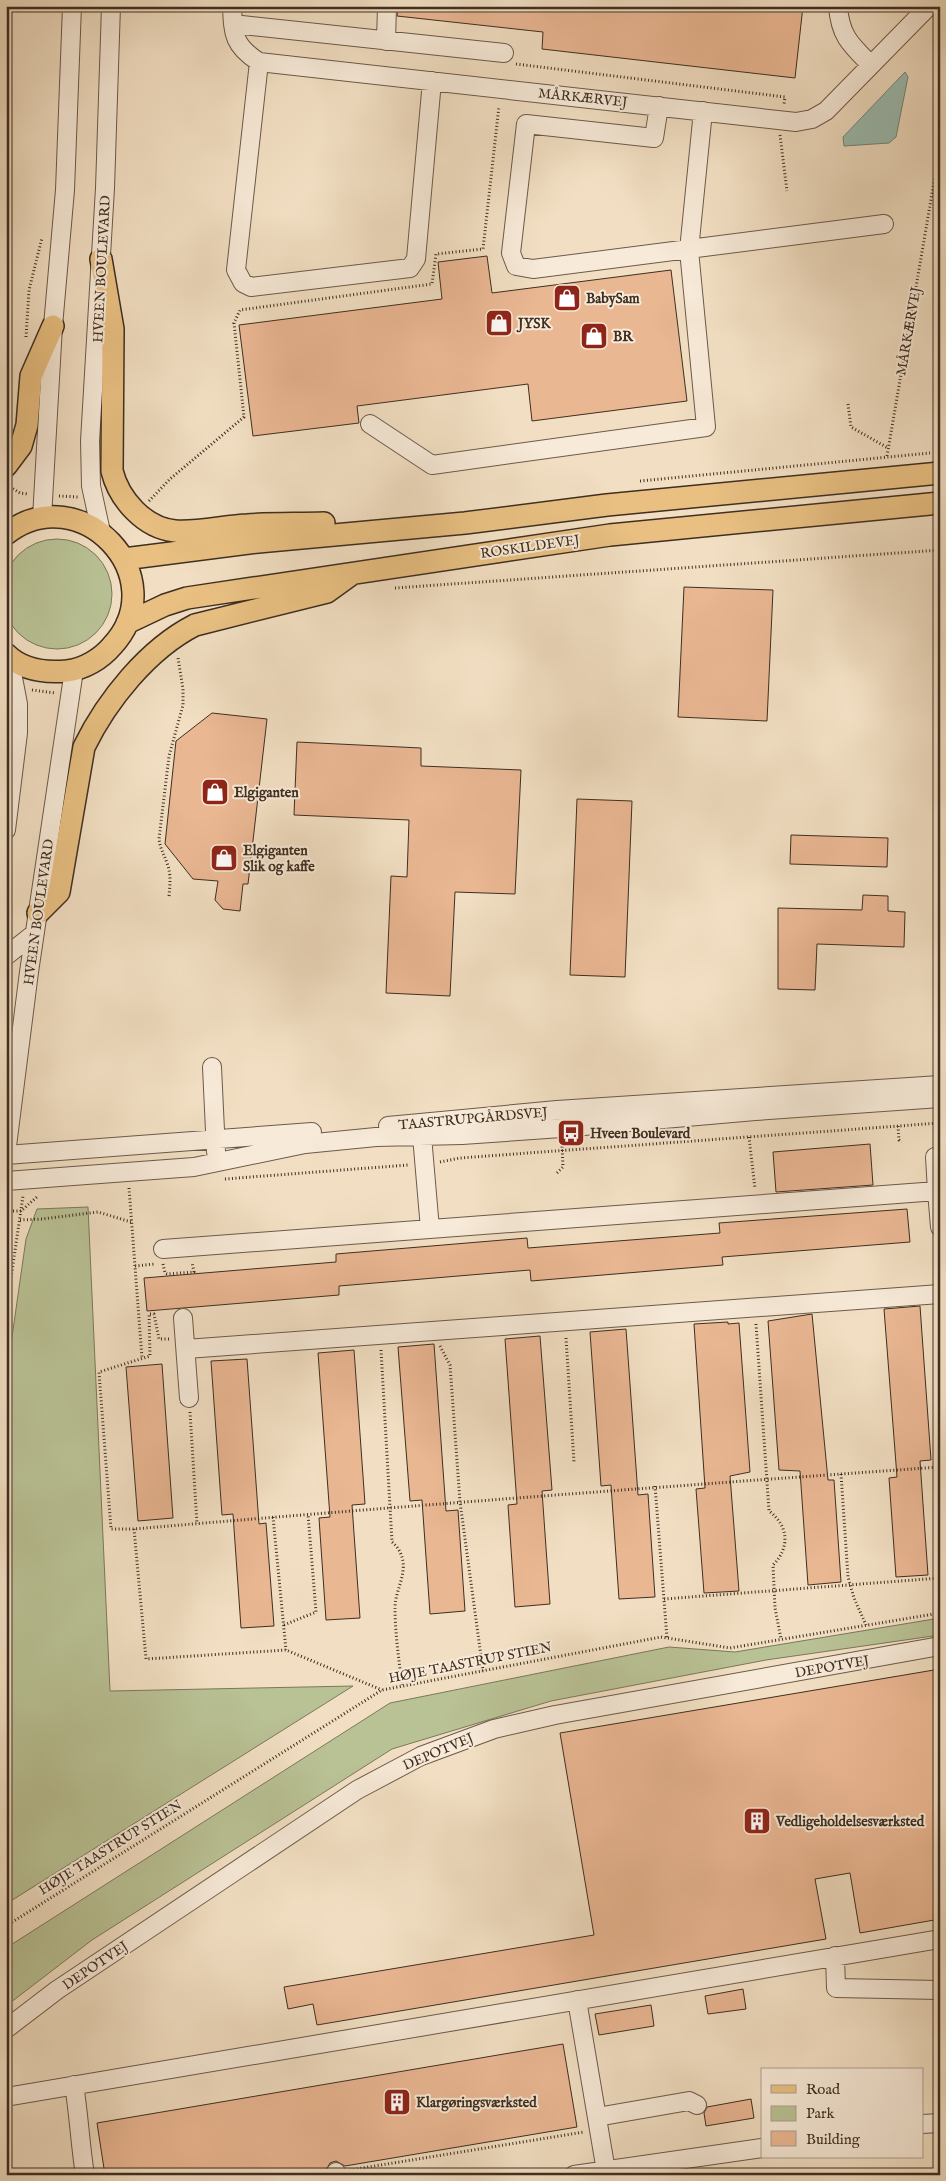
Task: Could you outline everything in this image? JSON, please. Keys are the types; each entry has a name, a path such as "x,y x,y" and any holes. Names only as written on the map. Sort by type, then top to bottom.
{"main road":[{"path":"102,259 112,329 112,470 120,492 137,512 151,523 175,531 246,525 465,522"},
{"path":"6,466 21,446 27,425 31,376 54,326"},
{"path":"124,559 258,542 465,522 607,505 940,473"},
{"name":"ROSKILDEVEJ","path":"127,623 165,605 187,598 354,572 610,535 940,503"},
{"path":"6,534 18,526 42,518 73,519 101,532 114,544 124,559 133,591 132,607 119,639 106,653 91,663 74,670 52,672 29,668 8,656"},
{"path":"36,923 59,892 84,747 91,732 124,686 156,650 195,625 327,592 354,572"}],"street":[{"path":"42,518 65,190 72,6"},
{"name":"HVEEN BOULEVARD","path":"101,532 93,498 90,441 102,259 111,6"},
{"path":"232,6 237,42 245,53 259,62 236,270 243,283 251,287 410,268 416,259 432,81"},
{"path":"386,41 387,6"},
{"path":"838,6 839,23 848,42 871,65"},
{"name":"MÅRKÆRVEJ","path":"259,62 796,122 812,119 826,111 929,6"},
{"path":"233,24 386,41 508,58"},
{"path":"659,106 654,138 526,124 511,253 516,266 533,269 884,224"},
{"path":"370,424 432,465 706,427 689,250 703,111"},
{"path":"6,830 18,723 18,704 8,656"},
{"name":"HVEEN BOULEVARD","path":"6,1155 36,923 74,670"},
{"path":"6,956 36,923"},
{"path":"212,1067 218,1170"},
{"name":"TAASTRUPGÅRDSVEJ","path":"6,1155 215,1140 557,1110 940,1085"},
{"name":"TAASTRUPGÅRDSVEJ","path":"6,1181 194,1167 218,1170 305,1144 376,1137 561,1128 755,1111 940,1098"},
{"name":"TAASTRUPGÅRDSVEJ","path":"422,1136 430,1229"},
{"path":"940,1156 935,1157 940,1227"},
{"path":"163,1249 937,1191"},
{"path":"185,1343 380,1336 940,1294"},
{"path":"184,1318 189,1398"},
{"name":"DEPOTVEJ","path":"6,2029 57,1990 357,1790 420,1756 494,1728 555,1714 940,1646"},
{"path":"6,2097 940,1939"},
{"path":"835,1956 836,1988 940,1990"},
{"path":"577,2000 606,2171"},
{"path":"74,2085 81,2123 79,2137 85,2175"},
{"path":"598,2123 689,2101 697,2105"},
{"path":"924,2124 940,2123"},
{"path":"574,2175 761,2148"}],"path":[{"path":"508,58 779,96"},
{"path":"137,512 170,479 244,417 234,323 240,310 432,284 436,254 482,249 500,88"},
{"path":"783,120 780,136 787,191"},
{"name":"MÅRKÆRVEJ","path":"887,456 940,147"},
{"path":"26,339 29,290 43,235"},
{"path":"848,404 851,427 888,448"},
{"path":"6,484 23,494 93,498"},
{"path":"385,588 940,550"},
{"path":"166,642 180,660 183,689 183,705 169,756 159,838 160,847 168,865 171,878 169,896"},
{"path":"218,1170 229,1179 425,1163 460,1158 940,1123"},
{"path":"898,1126 899,1140 902,1142"},
{"path":"557,1173 563,1167 561,1128"},
{"path":"749,1137 756,1204"},
{"path":"128,1172 142,1358"},
{"path":"6,1211 21,1211 40,1194"},
{"path":"6,1312 21,1211"},
{"path":"20,1220 98,1212 131,1222"},
{"path":"135,1266 162,1264 165,1274 167,1274 194,1272 192,1262 200,1262"},
{"path":"755,1307 769,1511 779,1518 785,1535 782,1556 773,1565 774,1591 781,1639"},
{"path":"185,1343 159,1339 154,1314 149,1314 150,1356 99,1372 111,1529 134,1530 390,1506 940,1467"},
{"path":"564,1321 574,1462"},
{"path":"436,1332 436,1338 450,1365 460,1502 483,1671"},
{"path":"380,1336 392,1542 398,1547 403,1562 402,1577 396,1592 395,1608 402,1685"},
{"path":"189,1398 197,1524"},
{"path":"841,1474 848,1577 866,1625"},
{"path":"655,1486 668,1638"},
{"path":"284,1625 316,1612 308,1514"},
{"path":"273,1517 286,1650"},
{"path":"134,1530 146,1658 286,1650 382,1690"},
{"path":"664,1599 940,1578"},
{"name":"HØJE TAASTRUP STIEN","path":"6,1926 382,1690 661,1637 730,1648 940,1613"},
{"path":"336,2173 407,2162 598,2123"}],"green space":[{"path":"57,539 78,543 96,555 108,573 112,594 108,615 96,633 78,645 57,649 36,645 18,633 6,615 2,594 6,573 18,555 36,543"},
{"path":"88,1207 110,1691 353,1686 6,1904 6,1379 26,1239 37,1209"},
{"path":"940,1618 940,1635 766,1660 551,1701 392,1749 92,1940 6,2006 6,1948 390,1703 669,1647 735,1652"}],"water":[{"path":"905,72 908,77 896,137 889,143 844,146 843,137"}],"building":[{"path":"398,6 803,6 795,78 542,49 543,32 397,16"},
{"path":"487,256 492,293 671,270 687,401 532,421 528,384 357,406 359,423 253,436 239,325 442,299 438,262"},
{"path":"684,587 773,590 767,721 678,717"},
{"name":"Elgiganten","path":"212,713 267,719 248,884 243,884 240,911 223,909 215,900 218,881 193,879 165,844 176,741"},
{"path":"297,742 421,748 421,766 521,770 515,894 455,892 450,996 386,993 391,876 407,877 409,820 294,815"},
{"path":"577,799 632,801 625,977 570,975"},
{"path":"791,835 888,838 887,867 790,864"},
{"path":"863,895 888,896 888,911 905,912 904,947 817,944 815,990 778,989 778,908 862,910"},
{"path":"870,1144 873,1185 776,1192 773,1152"},
{"path":"907,1209 910,1242 722,1257 723,1265 531,1281 530,1270 339,1286 339,1295 147,1311 144,1278 336,1262 336,1254 527,1238 528,1248 720,1233 719,1223"},
{"path":"920,1306 931,1460 920,1461 928,1575 896,1577 889,1478 897,1477 884,1309"},
{"path":"812,1314 828,1480 834,1480 841,1582 808,1585 800,1471 779,1470 768,1321"},
{"path":"728,1322 728,1324 739,1323 750,1472 730,1476 739,1591 704,1593 696,1489 705,1488 694,1324"},
{"path":"626,1329 638,1495 648,1494 655,1597 619,1599 611,1485 601,1486 590,1332"},
{"path":"540,1336 552,1490 542,1491 550,1604 515,1607 508,1505 517,1504 505,1339"},
{"path":"434,1344 446,1511 458,1510 465,1611 430,1614 422,1500 410,1501 398,1347"},
{"path":"354,1350 365,1504 352,1505 360,1618 326,1620 319,1518 330,1517 318,1353"},
{"path":"247,1359 259,1524 266,1523 274,1626 241,1628 233,1514 222,1515 211,1361"},
{"path":"162,1364 173,1518 138,1521 126,1367"},
{"name":"Vedligeholdelsesværksted","path":"940,1669 940,1919 860,1933 850,1873 815,1879 826,1939 317,2025 313,2004 288,2009 284,1987 594,1935 560,1733"},
{"path":"743,1989 746,2009 708,2014 705,1996"},
{"path":"651,2005 654,2026 599,2035 595,2014"},
{"name":"Klargøringsværksted","path":"563,2044 577,2127 345,2166 336,2161 330,2163 326,2170 295,2175 105,2175 97,2123"},
{"path":"751,2099 754,2118 706,2126 704,2113 707,2107"}],"place":[{"name":"BabySam","path":"567,298"},
{"name":"JYSK","path":"499,323"},
{"name":"BR","path":"594,336"},
{"name":"Elgiganten","path":"215,792"},
{"name":"Elgiganten Slik og kaffe","path":"224,858"},
{"name":"Hveen Boulevard","path":"571,1133"},
{"name":"Vedligeholdelsesværksted","path":"757,1821"},
{"name":"Klargøringsværksted","path":"397,2102"}]}
